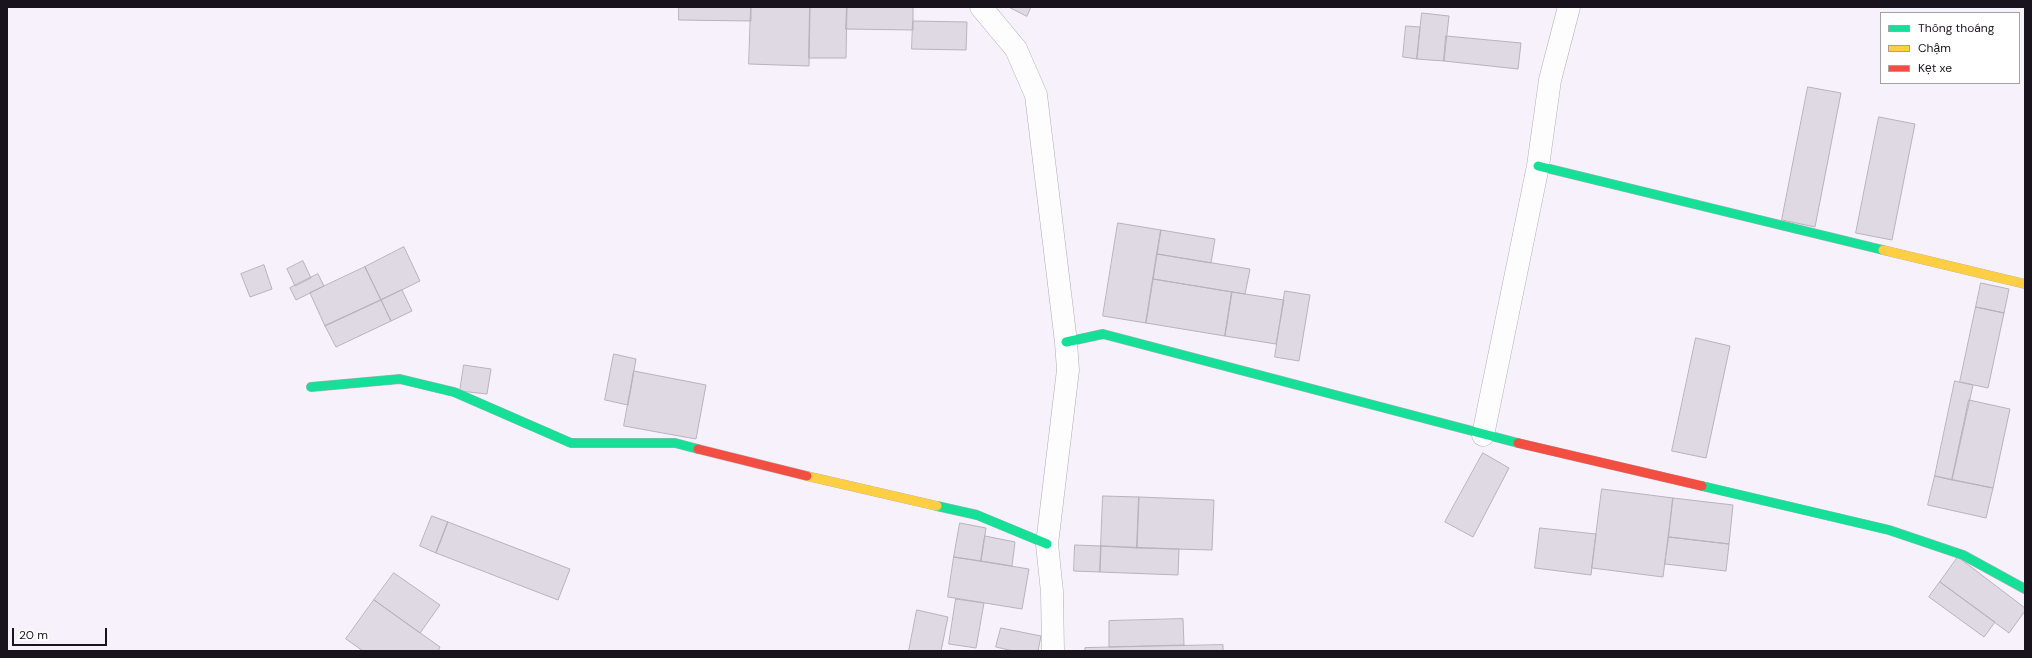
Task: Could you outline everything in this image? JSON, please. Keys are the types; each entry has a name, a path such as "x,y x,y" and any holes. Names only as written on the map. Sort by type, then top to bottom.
{"street":[{"path":"981,7 1016,49 1036,95 1066,342 1068,370 1047,544 1052,592 1053,651"},
{"path":"1483,435 1538,166 1550,80 1569,7"},
{"path":"1538,166 2025,284"},
{"path":"1066,342 1104,334 1483,435 1889,530 1963,555 2025,588"},
{"path":"311,387 400,379 431,385 454,392 571,443 675,443 779,470 977,515 1047,544"}],"building":[{"path":"679,7 751,7 751,21 679,20"},
{"path":"751,7 810,7 809,66 749,64"},
{"path":"810,7 847,7 846,58 809,58"},
{"path":"847,7 913,7 913,30 846,29"},
{"path":"1009,7 1031,7 1027,16"},
{"path":"1422,13 1449,16 1444,61 1417,59"},
{"path":"913,21 967,22 966,50 912,49"},
{"path":"1406,26 1420,27 1417,59 1403,57"},
{"path":"1446,36 1521,43 1518,69 1444,61"},
{"path":"1808,87 1841,93 1815,227 1782,220"},
{"path":"1879,117 1915,124 1892,240 1856,233"},
{"path":"1118,223 1161,230 1146,323 1103,316"},
{"path":"1161,230 1215,239 1211,263 1157,254"},
{"path":"404,247 420,281 381,300 365,267"},
{"path":"1157,254 1250,269 1245,294 1153,279"},
{"path":"303,261 311,278 295,286 287,269"},
{"path":"264,265 272,289 250,297 241,274"},
{"path":"365,267 381,300 325,326 310,293"},
{"path":"318,274 324,286 296,300 290,288"},
{"path":"1153,279 1232,292 1225,336 1146,323"},
{"path":"1981,283 2009,289 2004,313 1976,307"},
{"path":"402,290 412,311 391,321 381,300"},
{"path":"1285,291 1310,295 1299,361 1275,357"},
{"path":"1232,292 1284,300 1276,344 1225,336"},
{"path":"381,300 391,321 336,347 325,326"},
{"path":"1976,307 2004,313 1988,388 1960,382"},
{"path":"1696,338 1730,346 1706,458 1672,451"},
{"path":"614,354 636,359 628,405 605,400"},
{"path":"464,365 491,369 487,394 460,391"},
{"path":"634,371 706,385 696,439 624,426"},
{"path":"1955,381 1973,385 1952,480 1935,476"},
{"path":"1969,400 2010,409 1993,488 1952,480"},
{"path":"1483,453 1509,468 1473,537 1445,522"},
{"path":"1935,476 1993,488 1986,518 1928,505"},
{"path":"1602,489 1673,498 1663,577 1592,568"},
{"path":"1103,496 1139,497 1137,548 1101,546"},
{"path":"1139,497 1214,500 1212,550 1137,548"},
{"path":"1673,498 1733,505 1729,544 1669,537"},
{"path":"432,516 448,522 436,553 420,546"},
{"path":"448,522 570,569 558,600 436,553"},
{"path":"960,523 986,528 981,561 954,557"},
{"path":"1540,528 1596,534 1591,575 1535,568"},
{"path":"985,536 1015,542 1012,566 981,561"},
{"path":"1669,537 1729,544 1726,571 1665,564"},
{"path":"1075,545 1101,546 1100,572 1074,571"},
{"path":"1101,546 1179,549 1178,575 1100,572"},
{"path":"954,557 1029,569 1022,609 948,597"},
{"path":"1958,557 2025,608 2025,611 2009,633 1940,582"},
{"path":"394,573 440,605 420,633 374,600"},
{"path":"1940,582 1995,622 1984,637 1929,597"},
{"path":"956,599 984,603 976,648 949,644"},
{"path":"374,600 440,647 438,651 363,651 346,639"},
{"path":"917,610 948,617 941,651 909,651"},
{"path":"1183,619 1184,645 1109,647 1109,621"},
{"path":"1001,628 1041,636 1038,651 1013,651 996,647"},
{"path":"1223,645 1223,651 1085,651 1085,648"}],"traffic: fast":[{"path":"1538,166 1883,250"},
{"path":"1066,342 1103,334 1518,443"},
{"path":"311,387 400,379 454,392 571,443 675,443 698,449"},
{"path":"1702,486 1889,530 1963,555 2025,589"},
{"path":"937,506 977,515 1047,544"}],"traffic: slow":[{"path":"1883,250 2025,284"},
{"path":"807,476 937,506"}],"traffic: jam":[{"path":"1518,443 1702,486"},
{"path":"698,449 807,476"}]}
